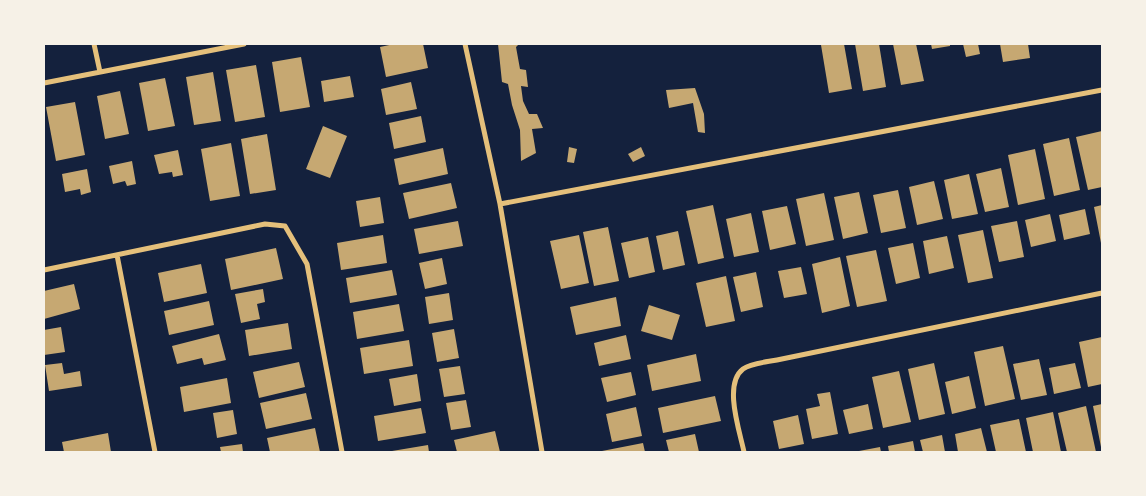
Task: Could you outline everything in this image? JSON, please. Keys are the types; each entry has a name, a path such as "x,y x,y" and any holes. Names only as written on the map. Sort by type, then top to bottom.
{"street":[{"path":"94,44 100,72"},
{"path":"44,83 244,44"},
{"path":"465,44 500,204 542,452"},
{"path":"500,204 1102,90"},
{"path":"44,270 265,224 285,226 307,264 342,452"},
{"path":"117,255 155,452"},
{"path":"744,452 732,394 736,379 742,370 777,360 1102,293"}],"building":[{"path":"394,44 423,44 428,68 386,77 380,47"},
{"path":"498,44 519,44 516,47 520,69 526,70 528,87 521,86 523,101 529,114 537,114 543,128 532,129 536,153 521,161 520,130 508,84 502,82"},
{"path":"844,44 852,89 829,93 821,45"},
{"path":"855,44 879,44 886,87 863,91"},
{"path":"893,44 916,44 924,81 901,85"},
{"path":"931,44 950,44 950,46 932,49"},
{"path":"963,44 978,44 980,54 966,57"},
{"path":"1000,44 1028,44 1030,58 1003,62"},
{"path":"301,57 310,107 280,112 272,62"},
{"path":"256,65 265,117 235,122 226,70"},
{"path":"213,72 221,121 194,125 186,77"},
{"path":"350,76 354,97 324,102 321,81"},
{"path":"165,78 175,126 148,131 139,83"},
{"path":"411,82 417,109 386,115 381,89"},
{"path":"695,88 704,114 705,133 698,132 693,103 669,108 666,90"},
{"path":"120,91 129,134 105,139 97,96"},
{"path":"75,102 85,155 56,161 46,107"},
{"path":"421,116 426,142 394,149 389,123"},
{"path":"323,126 347,136 330,178 306,169"},
{"path":"1102,131 1102,187 1088,190 1076,137"},
{"path":"267,134 276,190 250,194 241,139"},
{"path":"1069,138 1080,190 1054,196 1043,144"},
{"path":"231,143 240,196 210,201 201,149"},
{"path":"569,147 577,149 574,163 567,162"},
{"path":"641,147 645,156 633,162 628,154"},
{"path":"443,148 448,174 399,185 394,159"},
{"path":"1035,149 1045,199 1018,205 1008,155"},
{"path":"178,150 183,175 173,177 172,172 159,174 154,155"},
{"path":"132,161 136,184 127,186 125,181 113,184 109,166"},
{"path":"1001,168 1009,207 985,212 976,174"},
{"path":"87,169 91,192 81,195 80,189 65,192 62,174"},
{"path":"969,174 978,214 952,219 944,180"},
{"path":"934,181 943,219 917,225 909,187"},
{"path":"451,183 457,208 409,219 403,193"},
{"path":"898,190 906,228 881,233 873,195"},
{"path":"859,192 868,233 843,239 834,197"},
{"path":"824,193 834,240 806,246 796,199"},
{"path":"380,197 384,223 360,227 356,201"},
{"path":"713,205 724,258 698,264 686,211"},
{"path":"1102,205 1102,243 1101,243 1094,207"},
{"path":"787,206 796,244 770,250 762,211"},
{"path":"1085,209 1090,234 1064,240 1059,215"},
{"path":"751,213 759,252 734,257 726,219"},
{"path":"1050,214 1056,241 1031,247 1025,220"},
{"path":"458,221 463,246 419,254 414,229"},
{"path":"1017,221 1024,257 999,262 991,226"},
{"path":"608,227 619,281 594,286 583,232"},
{"path":"983,230 993,278 968,283 958,235"},
{"path":"678,231 685,265 663,270 656,236"},
{"path":"383,235 387,263 341,270 337,243"},
{"path":"579,235 589,283 561,289 550,241"},
{"path":"947,236 954,268 929,274 923,241"},
{"path":"648,237 655,272 629,278 621,243"},
{"path":"913,243 920,278 896,284 888,248"},
{"path":"276,248 283,279 231,290 225,259"},
{"path":"876,250 887,301 857,307 846,256"},
{"path":"840,257 850,306 822,313 812,264"},
{"path":"442,258 447,284 425,289 419,263"},
{"path":"201,264 207,293 164,302 158,273"},
{"path":"801,267 807,294 784,298 778,271"},
{"path":"392,270 397,295 350,303 346,278"},
{"path":"756,272 763,307 741,312 733,277"},
{"path":"726,276 735,321 706,327 696,283"},
{"path":"74,284 80,309 44,319 44,291"},
{"path":"263,289 265,302 257,304 260,319 241,323 235,294"},
{"path":"449,293 453,320 429,324 425,297"},
{"path":"616,297 621,326 576,335 570,307"},
{"path":"209,301 214,325 169,335 164,311"},
{"path":"399,304 404,331 357,339 353,312"},
{"path":"649,305 680,315 672,340 641,331"},
{"path":"288,323 292,349 249,356 245,330"},
{"path":"61,327 65,352 44,355 44,330"},
{"path":"454,329 459,358 437,362 432,333"},
{"path":"219,334 226,360 204,365 202,358 177,364 172,346"},
{"path":"626,335 631,359 599,366 594,343"},
{"path":"1102,337 1102,384 1088,387 1079,342"},
{"path":"409,340 413,366 364,374 360,348"},
{"path":"1003,346 1015,399 985,406 974,352"},
{"path":"696,354 701,381 652,391 647,365"},
{"path":"1039,359 1047,395 1021,400 1013,364"},
{"path":"299,362 305,387 259,398 253,372"},
{"path":"62,363 64,374 80,371 82,386 49,391 45,365"},
{"path":"934,363 945,414 919,420 908,369"},
{"path":"1075,363 1081,388 1054,394 1049,368"},
{"path":"460,366 465,394 444,397 439,369"},
{"path":"899,371 911,422 883,428 872,377"},
{"path":"631,372 636,395 607,402 601,378"},
{"path":"417,374 421,401 394,406 389,379"},
{"path":"969,376 976,408 952,414 945,382"},
{"path":"227,378 231,403 184,412 180,387"},
{"path":"830,392 838,434 812,439 806,409 820,406 817,394"},
{"path":"306,393 312,419 266,429 260,403"},
{"path":"715,396 721,421 663,433 658,408"},
{"path":"466,400 471,427 451,430 446,403"},
{"path":"868,404 873,429 849,434 843,410"},
{"path":"1102,404 1102,447 1101,447 1093,406"},
{"path":"1086,406 1096,452 1067,452 1058,413"},
{"path":"636,407 642,436 612,442 606,414"},
{"path":"421,408 426,433 378,441 374,416"},
{"path":"233,410 237,434 217,438 213,413"},
{"path":"1053,412 1061,452 1033,452 1026,418"},
{"path":"798,415 804,444 779,449 773,421"},
{"path":"1019,419 1026,452 996,452 990,425"},
{"path":"315,428 320,452 270,452 267,438"},
{"path":"981,428 987,452 958,452 955,434"},
{"path":"495,431 500,452 457,452 454,440"},
{"path":"108,433 111,452 64,452 62,442"},
{"path":"695,434 699,452 669,452 666,440"},
{"path":"942,435 945,452 923,452 920,440"},
{"path":"913,441 915,452 889,452 888,446"},
{"path":"643,443 645,452 602,452 602,451"},
{"path":"242,444 243,452 221,452 220,447"},
{"path":"428,445 429,452 392,452 392,451"},
{"path":"880,447 881,452 859,452 859,451"}]}
